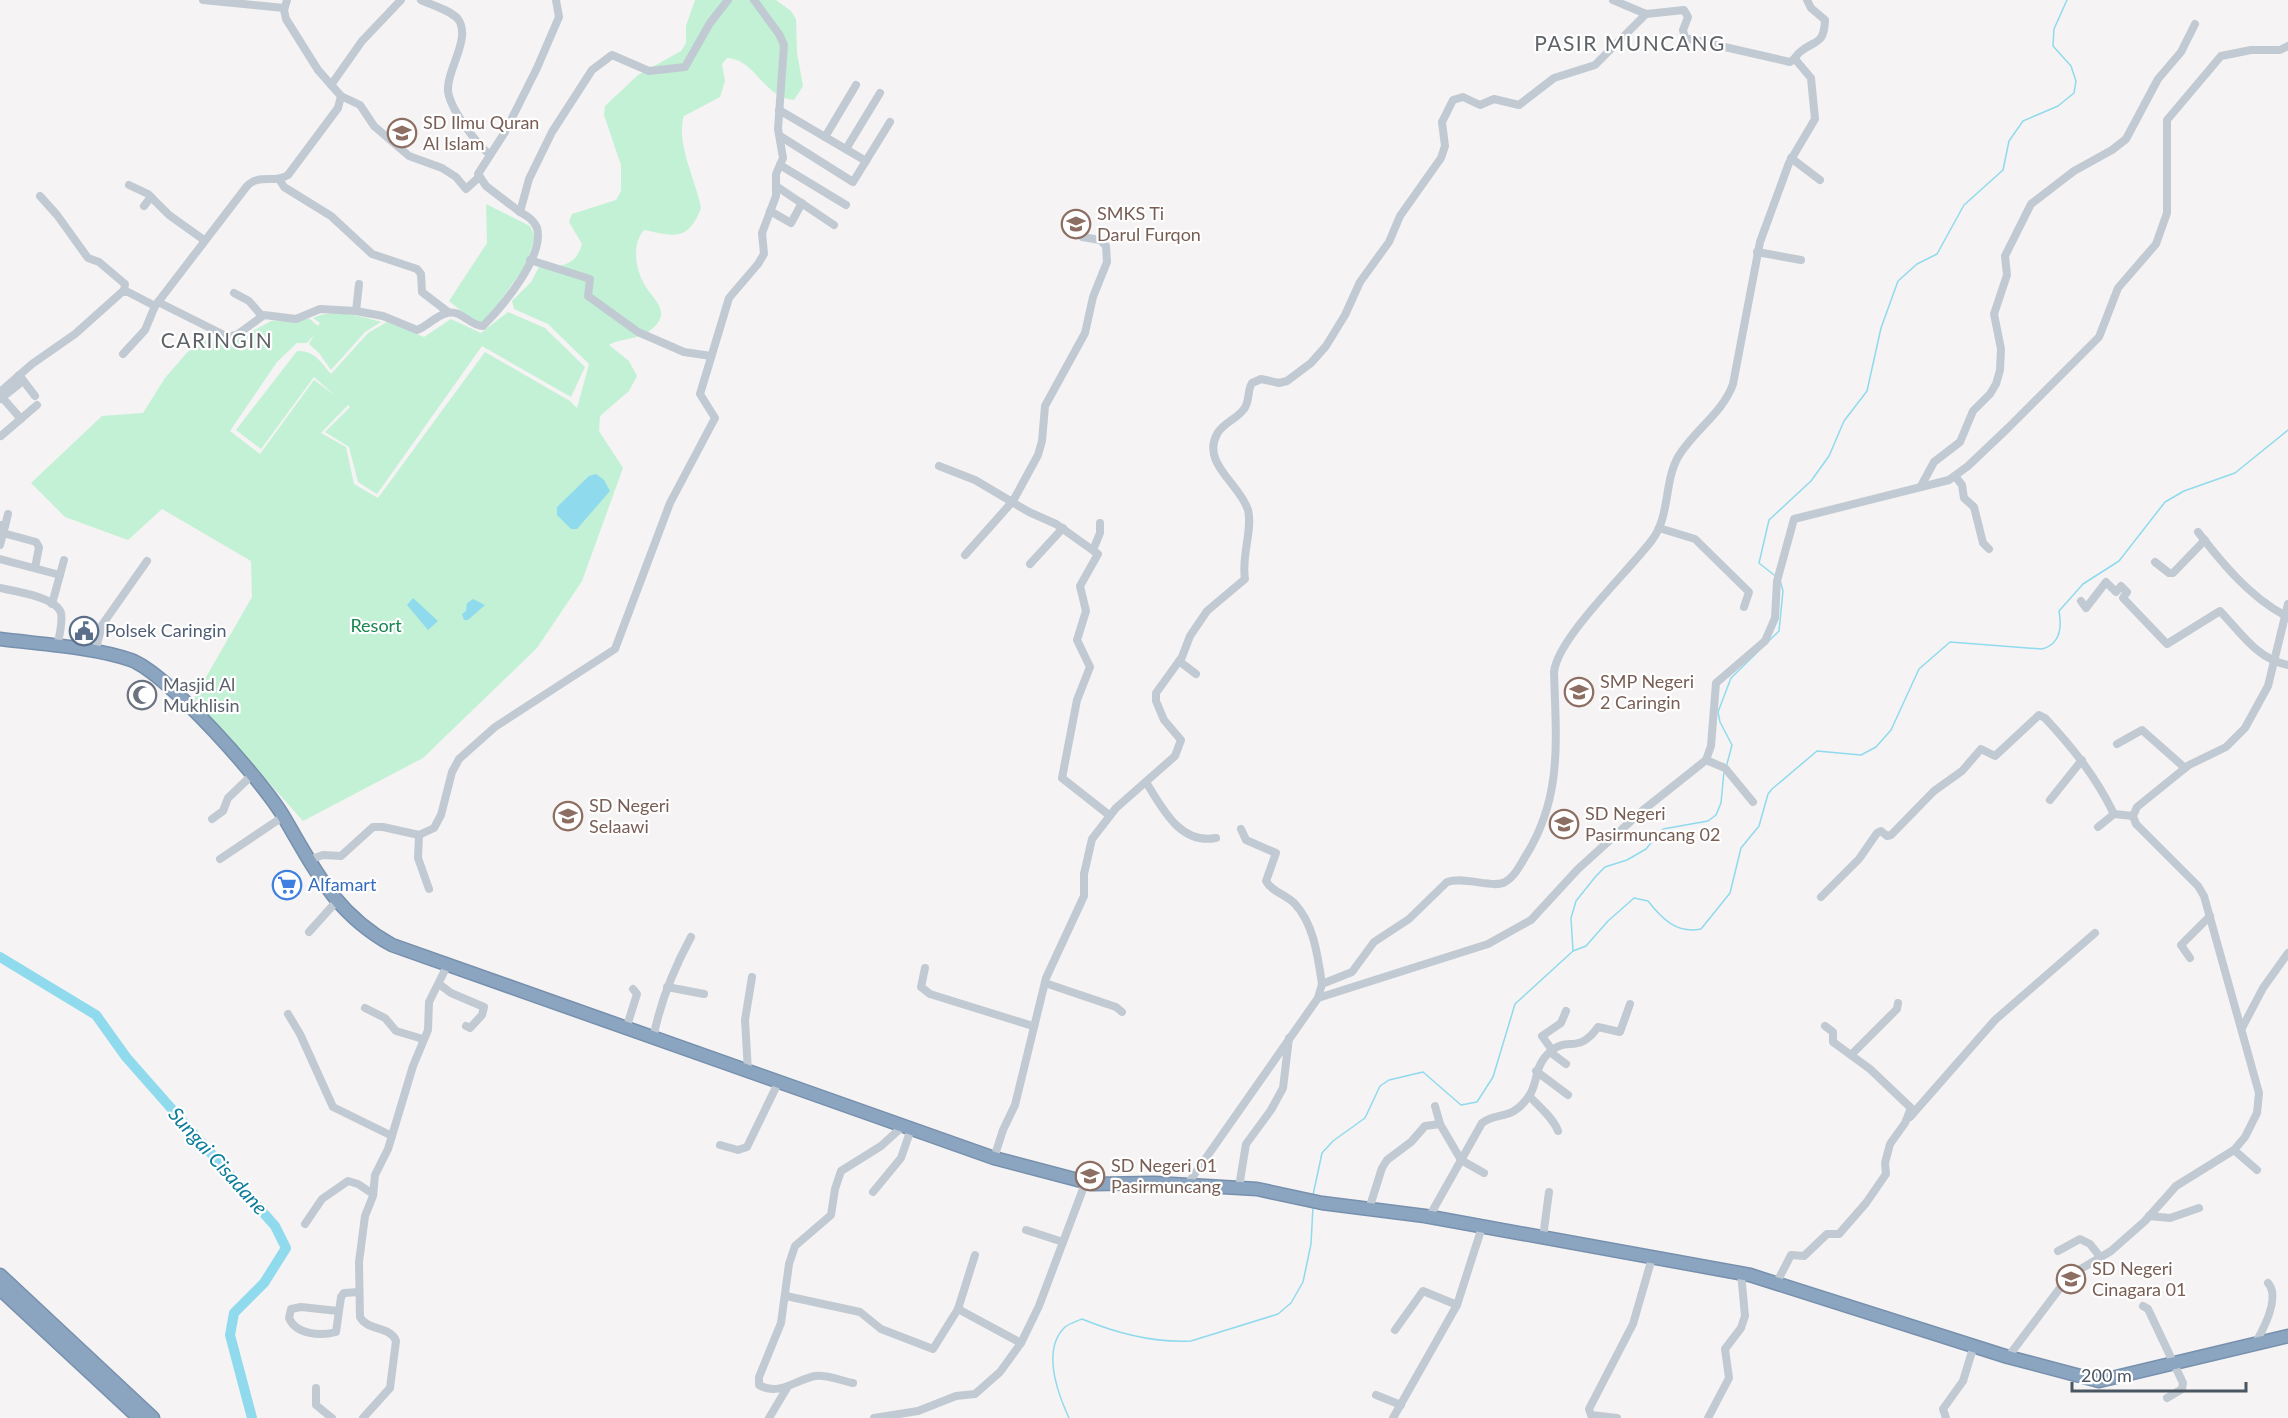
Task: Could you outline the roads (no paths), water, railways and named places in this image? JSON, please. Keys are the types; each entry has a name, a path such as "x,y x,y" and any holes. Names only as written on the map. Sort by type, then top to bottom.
{"highway":[{"path":"0,639 95,652 131,660 162,680 252,775 284,816 308,860 336,902 376,936 447,966 993,1158 1048,1174 1086,1181 1239,1187 1322,1203 1429,1217 1741,1273 1777,1282 2008,1357 2099,1382 2288,1336"},
{"path":"0,1275 153,1418"},
{"path":"0,1289 139,1418"}],"street":[{"path":"203,0 285,4 286,18 297,37 318,70 341,96 357,103 374,126 409,156 442,168 456,177 466,189 478,178 479,170 511,122 559,17 556,0"},
{"path":"331,84 362,41 401,0"},
{"path":"421,0 454,16 459,21 461,39 448,92 457,114 479,146 490,155"},
{"path":"520,212 538,157 595,67 612,54 649,71 685,67 710,23 728,0"},
{"path":"308,860 323,855 338,860 365,832 375,826 419,835 428,833 437,824 452,771 461,757 491,730 617,646 670,503 715,418 700,396 730,295 762,259 762,232 776,196 783,154 779,110 782,40 754,0"},
{"path":"1613,0 1646,14 1684,10 1688,17 1683,30 1685,38 1790,62 1799,52 1820,42 1825,24 1824,19 1812,9 1807,0"},
{"path":"993,1158 1002,1130 1015,1105 1045,983 1084,896 1084,878 1090,843 1109,815 1175,756 1182,745 1180,738 1164,720 1156,698 1158,689 1179,661 1190,636 1207,611 1245,579 1244,558 1248,511 1236,488 1214,459 1216,436 1245,408 1252,383 1261,379 1279,383 1287,381 1311,363 1326,346 1348,309 1360,282 1389,242 1400,216 1441,158 1445,146 1442,122 1450,103 1461,96 1480,105 1494,99 1519,105 1554,78 1595,65 1646,14"},
{"path":"1921,486 1934,462 1960,442 1973,411 1988,397 1996,384 2000,370 2001,349 1994,314 2007,277 2006,254 2019,233 2031,204 2074,171 2112,150 2126,139 2158,79 2181,52 2195,24"},
{"path":"1318,998 1488,944 1532,920 1578,868 1642,811 1706,760 1711,746 1716,683 1765,641 1775,618 1777,581 1794,519 1949,480 2008,428 2099,337 2118,288 2156,244 2167,213 2168,120 2221,56 2250,50 2280,50 2288,45"},
{"path":"1322,984 1350,973 1374,942 1406,922 1447,882 1469,880 1499,885 1512,876 1541,829 1553,783 1558,747 1554,672 1557,658 1576,630 1652,540 1659,528 1677,460 1732,389 1757,252 1774,198 1791,158 1816,114 1811,78 1795,59"},
{"path":"825,137 856,85"},
{"path":"846,149 880,93"},
{"path":"123,354 145,330 156,304 250,183 263,177 279,179 288,175 338,108 341,96"},
{"path":"779,110 866,161"},
{"path":"780,136 853,182 890,122"},
{"path":"1791,158 1820,180"},
{"path":"780,165 846,205"},
{"path":"279,179 284,187 331,216 372,254 417,269 421,274 422,292 448,312 456,313 476,325 483,326 521,279 537,241 537,231 534,222 478,178"},
{"path":"129,185 151,197 169,215 204,240"},
{"path":"776,186 834,225"},
{"path":"21,419 1,396 124,291 125,284 99,262 87,258 57,215 40,196"},
{"path":"144,206 151,197"},
{"path":"770,211 791,223 802,203"},
{"path":"965,555 1013,501 1040,450 1045,406 1082,340 1093,297 1107,262 1108,252 1104,242 1082,237 1070,217"},
{"path":"1757,252 1801,260"},
{"path":"530,260 590,279 588,296 638,332 684,352 711,356"},
{"path":"356,311 358,284"},
{"path":"124,291 156,304 171,306 190,320 228,337 238,334 262,316 296,319 320,309 356,311 383,316 417,330 448,312"},
{"path":"234,293 249,301 262,316"},
{"path":"19,379 35,396"},
{"path":"1,436 37,405"},
{"path":"939,466 968,477 1027,511 1063,528 1098,556 1080,586 1086,611 1077,638 1090,668 1078,695 1062,778 1109,815"},
{"path":"1955,476 1962,485 1964,498 1974,507 1983,543 1989,549"},
{"path":"0,545 8,514"},
{"path":"1093,550 1100,533 1100,523"},
{"path":"3,528 36,542 39,547 35,568"},
{"path":"1029,564 1063,528"},
{"path":"1659,528 1690,536 1703,545 1720,565 1749,592 1744,607"},
{"path":"2198,532 2253,594 2284,615"},
{"path":"2155,562 2169,573 2173,573 2205,540"},
{"path":"0,559 60,575"},
{"path":"52,604 64,560"},
{"path":"95,652 102,625 147,561"},
{"path":"2081,601 2086,608 2106,582 2116,592 2121,586 2127,592 2123,598 2168,644 2220,611 2251,646 2274,662 2288,666"},
{"path":"0,588 34,595 52,604 61,615 57,647"},
{"path":"2008,1357 2063,1282 2076,1270 2101,1258 2149,1216 2176,1186 2234,1150 2251,1127 2260,1101 2210,916 2198,886 2136,825 2133,816 2137,807 2185,768 2226,747 2245,728 2264,694 2288,603"},
{"path":"1179,661 1197,674"},
{"path":"1821,897 1859,859 1877,833 1882,831 1890,836 1934,791 1962,771 1981,749 1995,756 2038,715 2045,718 2082,760 2098,782 2114,814"},
{"path":"2117,744 2141,730 2185,768"},
{"path":"1706,760 1725,768 1753,802"},
{"path":"2050,800 2082,760"},
{"path":"212,819 223,811 228,798 252,775"},
{"path":"1146,782 1170,820 1196,838 1216,838"},
{"path":"2098,827 2114,814 2133,816"},
{"path":"220,859 284,816"},
{"path":"1187,1185 1289,1036 1318,998 1322,984 1313,940 1302,914 1290,900 1271,888 1266,881 1276,853 1246,840 1241,829"},
{"path":"419,835 418,858 429,889"},
{"path":"309,932 336,902"},
{"path":"2190,958 2181,945 2210,916"},
{"path":"1777,1282 1791,1256 1804,1256 1827,1234 1839,1234 1866,1203 1886,1174 1885,1162 1890,1144 1905,1123 1995,1020 2095,933"},
{"path":"653,1039 672,972 691,938"},
{"path":"2242,1028 2269,980 2288,953"},
{"path":"363,1418 390,1388 396,1339 390,1333 362,1321 358,1292 364,1224 373,1194 375,1175 387,1153 429,1024 428,1006 447,966"},
{"path":"925,968 921,987 930,994 1033,1026"},
{"path":"748,1072 744,1020 752,977"},
{"path":"1045,983 1116,1007 1122,1012"},
{"path":"439,984 451,993 483,1007 484,1012 476,1024 470,1028 466,1026"},
{"path":"667,987 704,994"},
{"path":"626,1029 637,994 633,989"},
{"path":"1851,1055 1898,1009 1898,1003"},
{"path":"1429,1217 1482,1123 1507,1116 1529,1096 1536,1071 1551,1051 1584,1043 1598,1027 1620,1032 1630,1004"},
{"path":"365,1008 385,1018 396,1031 423,1039"},
{"path":"1566,1011 1560,1023 1542,1036 1551,1051 1566,1064"},
{"path":"288,1014 300,1034 333,1107 392,1136"},
{"path":"1825,1026 1833,1032 1833,1042 1909,1105 1911,1108 1905,1123"},
{"path":"1239,1187 1248,1139 1271,1110 1283,1088 1289,1036"},
{"path":"1536,1071 1568,1095"},
{"path":"720,1145 738,1150 747,1147 765,1116 778,1083"},
{"path":"1529,1096 1542,1112 1554,1120 1558,1131"},
{"path":"1435,1106 1440,1124 1461,1160 1484,1173"},
{"path":"1369,1209 1382,1168 1387,1160 1411,1142 1425,1126 1440,1124"},
{"path":"873,1192 901,1158 907,1128"},
{"path":"853,1383 814,1376 788,1388 762,1388 759,1383 760,1370 779,1328 786,1296 789,1264 796,1244 831,1215 841,1172 907,1128"},
{"path":"2234,1150 2257,1170"},
{"path":"306,1224 322,1199 348,1181 358,1184 373,1194"},
{"path":"874,1418 914,1412 952,1397 977,1394 1000,1372 1021,1343 1040,1306 1086,1181"},
{"path":"1544,1237 1549,1192"},
{"path":"2149,1216 2170,1218 2199,1208"},
{"path":"1393,1418 1457,1305 1482,1227"},
{"path":"1026,1230 1063,1242"},
{"path":"2058,1251 2080,1239 2090,1244 2101,1258"},
{"path":"786,1296 860,1312 881,1329 933,1349 958,1309 975,1254"},
{"path":"1617,1418 1591,1415 1590,1408 1633,1324 1652,1258"},
{"path":"1708,1418 1729,1378 1725,1349 1744,1322 1741,1273"},
{"path":"2256,1344 2273,1293 2268,1283"},
{"path":"1395,1330 1423,1291 1457,1305"},
{"path":"338,1311 301,1307 291,1309 289,1318 292,1324 301,1330 336,1332 338,1311 344,1293 358,1292"},
{"path":"2143,1306 2148,1309 2183,1387 2167,1398"},
{"path":"958,1309 1021,1343"},
{"path":"1946,1418 1943,1409 1967,1372 1974,1345"},
{"path":"769,1418 788,1388"},
{"path":"316,1389 316,1405 332,1418"},
{"path":"1376,1395 1401,1405"}],"water":[{"path":"596,474 604,480 610,491 577,529 571,529 557,515 557,507 589,476"},
{"path":"413,598 438,621 428,630 407,605"},
{"path":"473,599 485,605 468,620 464,620 462,614 466,611 467,603"}],"waterway":[{"path":"1774,575 1759,563 1769,520 1811,481 1829,456 1844,421 1867,391 1881,328 1898,281 1917,264 1937,254 1964,205 2003,170 2009,141 2023,121 2058,106 2074,93 2076,81 2071,66 2053,46 2054,29 2067,0"},
{"path":"1313,1195 1322,1153 1333,1141 1365,1118 1380,1086 1389,1080 1423,1072 1461,1105 1477,1102 1493,1077 1515,1004 1573,951 1586,946 1608,921 1634,898 1648,901 1659,914 1677,927 1701,929 1730,893 1741,848 1759,826 1768,794 1772,789 1817,751 1861,755 1876,747 1891,730 1919,669 1950,642 2042,649 2048,647 2056,639 2060,629 2059,611 2083,584 2119,561 2165,502 2184,491 2235,473 2288,430"},
{"path":"1727,764 1732,745 1720,722 1718,712 1731,678 1779,631 1783,591 1780,580"},
{"path":"1573,951 1571,918 1576,901 1596,876 1605,867 1627,860 1646,849 1663,829 1708,821 1716,815 1721,803 1724,771"},
{"name":"Sungai Cisadane","path":"0,957 96,1015 126,1057 275,1226 286,1248 264,1283 234,1313 230,1335 252,1418"},
{"path":"1069,1418 1060,1397 1053,1360 1054,1348 1065,1327 1082,1319 1135,1336 1191,1341 1278,1314 1291,1303 1303,1282 1311,1244 1313,1206"}],"place":[{"name":"SD Ilmu Quran Al Islam","path":"402,133"},
{"name":"SMKS Ti Darul Furqon","path":"1076,224"},
{"name":"Polsek Caringin","path":"84,631"},
{"name":"SMP Negeri 2 Caringin","path":"1579,692"},
{"name":"Masjid Al Mukhlisin","path":"142,695"},
{"name":"SD Negeri Selaawi","path":"568,816"},
{"name":"SD Negeri Pasirmuncang 02","path":"1564,824"},
{"name":"Alfamart","path":"287,885"},
{"name":"SD Negeri 01 Pasirmuncang","path":"1090,1176"},
{"name":"SD Negeri Cinagara 01","path":"2071,1279"}],"district":[{"name":"PASIR MUNCANG","path":"1630,44"},
{"name":"CARINGIN","path":"217,341"}],"park label":[{"name":"Resort","path":"376,626"}]}
